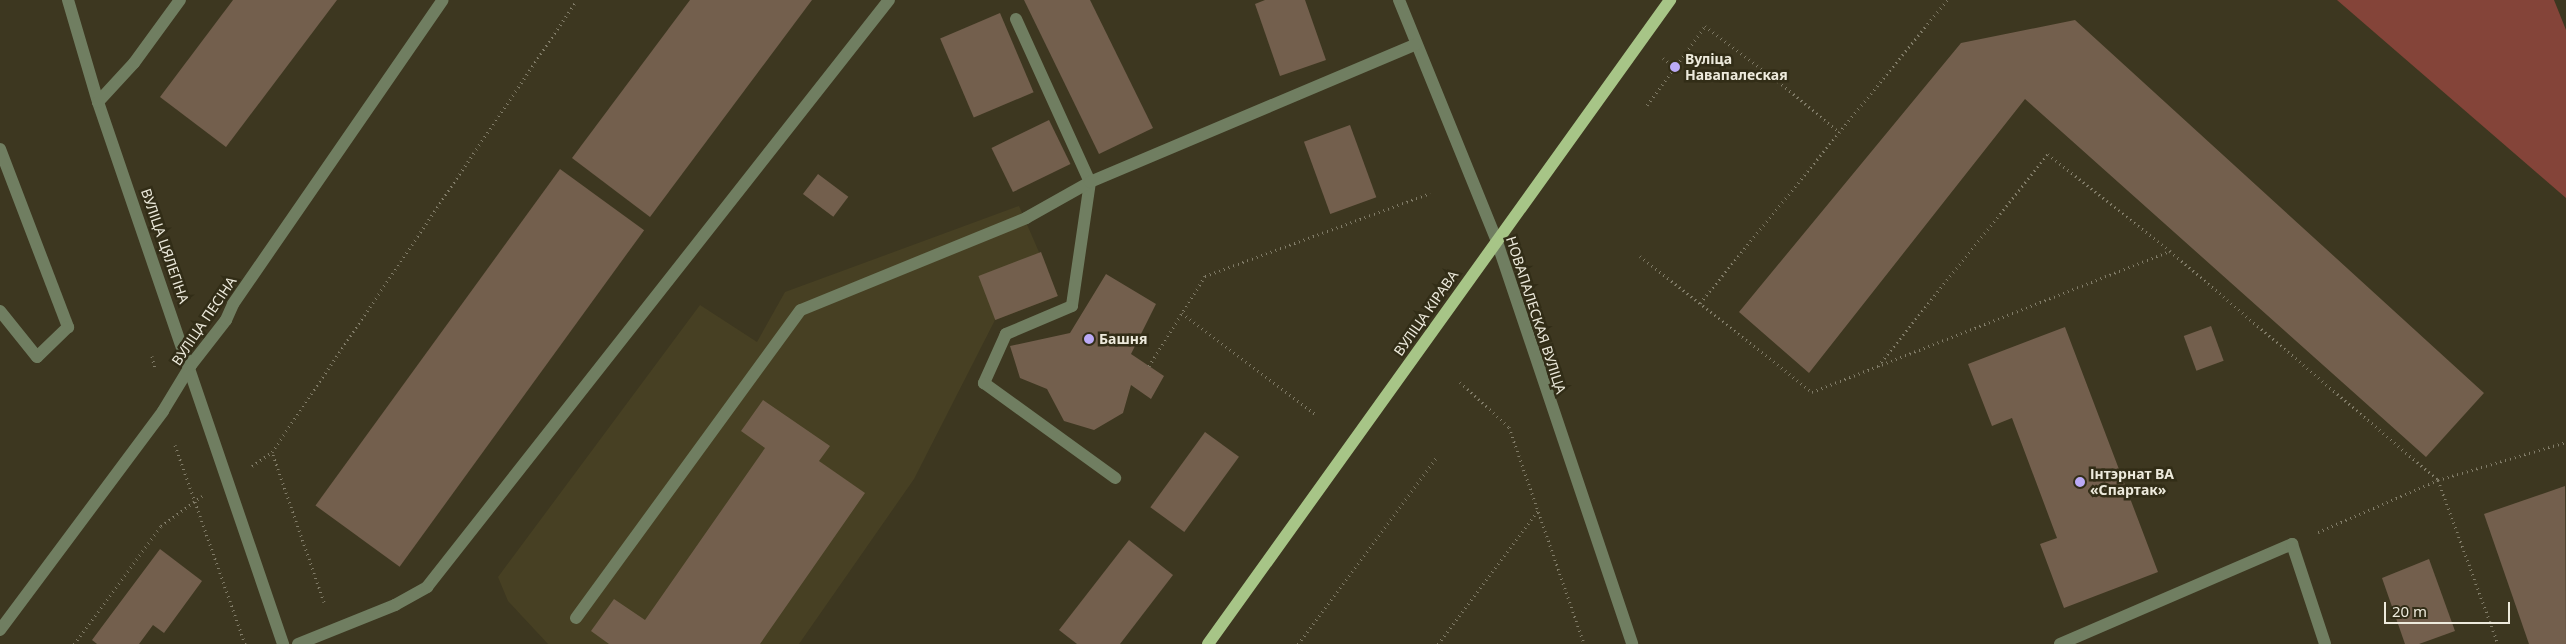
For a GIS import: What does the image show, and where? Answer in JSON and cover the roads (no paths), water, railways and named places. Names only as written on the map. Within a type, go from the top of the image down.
[{"type":"main road","name":"ВУЛІЦА КІРАВА","points":[[1208,644],[1496,239],[1670,0]]},
{"type":"street","name":"ВУЛІЦА ЦЯЛЕГІНА","points":[[68,0],[98,102],[191,365],[227,483],[283,644]]},
{"type":"street","points":[[98,102],[134,63],[180,0]]},
{"type":"street","name":"ВУЛІЦА ПЕСІНА","points":[[0,630],[163,411],[191,365],[226,320],[233,304],[443,0]]},
{"type":"street","points":[[298,644],[395,605],[427,588],[889,0]]},
{"type":"street","name":"НОВАПАЛЕСКАЯ ВУЛІЦА","points":[[1398,0],[1496,239],[1632,644]]},
{"type":"street","points":[[1016,19],[1090,182],[1072,306],[1006,334],[984,383],[1115,478]]},
{"type":"street","points":[[576,618],[801,310],[1026,218],[1090,182],[1416,44]]},
{"type":"street","points":[[0,148],[68,328],[38,357],[0,311]]},
{"type":"street","points":[[2060,644],[2292,544],[2325,644]]},
{"type":"place","name":"Вуліца Навапалеская","points":[[1675,67]]},
{"type":"place","name":"Башня","points":[[1089,339]]},
{"type":"place","name":"Інтэрнат ВА «Спартак»","points":[[2080,482]]}]
